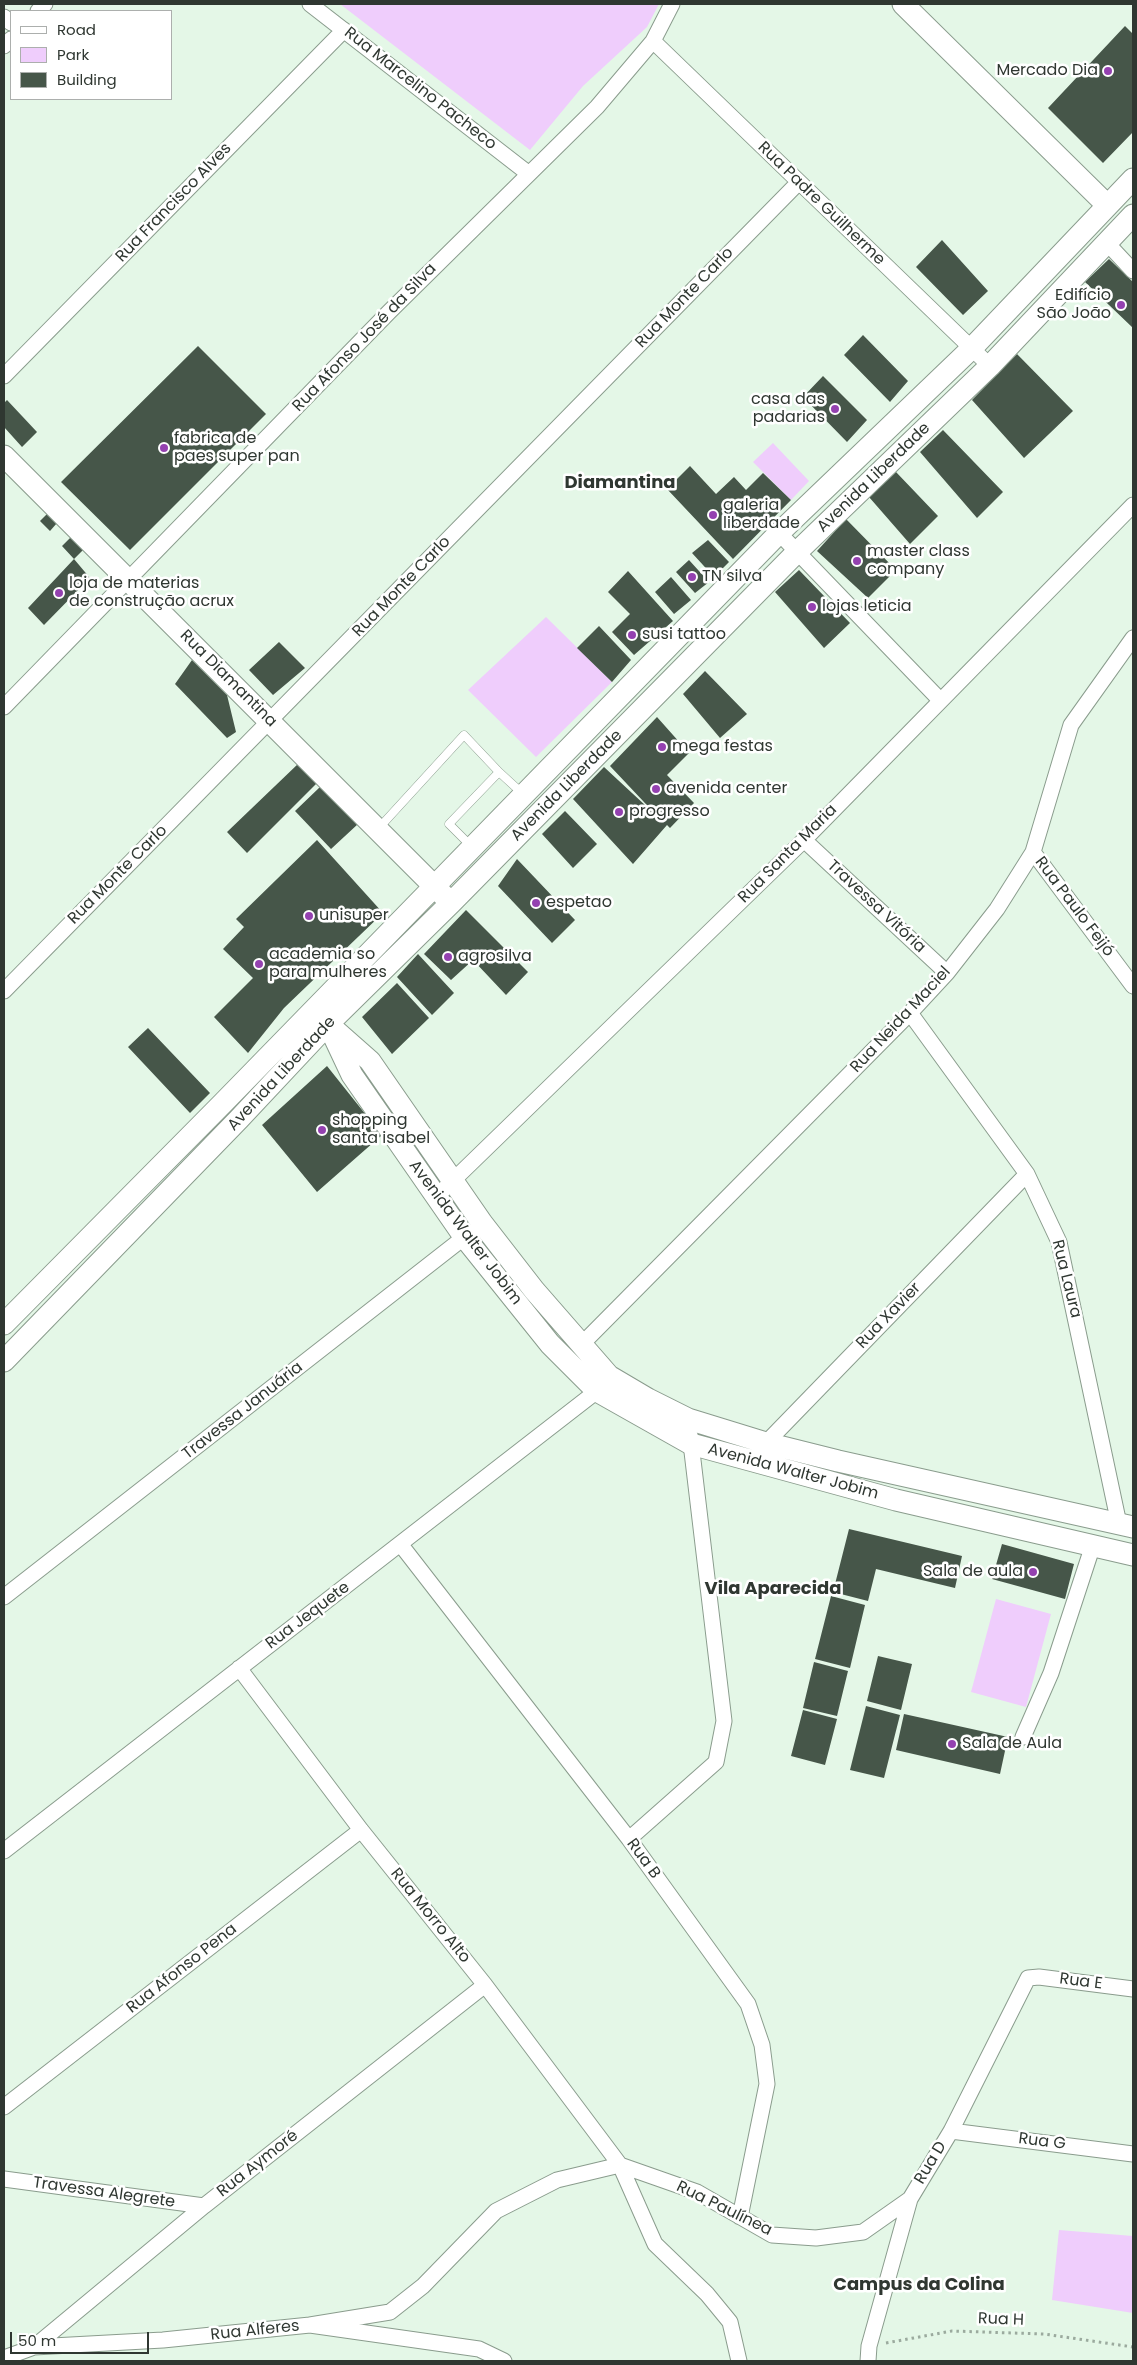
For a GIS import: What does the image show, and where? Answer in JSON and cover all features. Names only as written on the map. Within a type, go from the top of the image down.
[{"type":"main road","points":[[903,4],[1107,205],[1106,242]]},
{"type":"main road","name":"Avenida Liberdade","points":[[4,1360],[239,1120],[322,1016],[435,886],[472,847],[779,533],[972,348],[1133,179]]},
{"type":"main road","name":"Avenida Liberdade","points":[[4,1324],[223,1104],[451,903],[798,552],[990,366],[1133,215]]},
{"type":"main road","name":"Rua Diamantina","points":[[4,456],[451,903]]},
{"type":"main road","name":"Avenida Walter Jobim","points":[[322,1016],[370,1061],[482,1223],[534,1290],[582,1344],[603,1384],[648,1400],[688,1419],[766,1442],[838,1461],[1126,1525]]},
{"type":"main road","name":"Avenida Walter Jobim","points":[[322,1016],[352,1076],[436,1197],[465,1238],[550,1344],[603,1384],[691,1444],[896,1500],[1133,1555]]},
{"type":"main road","points":[[223,1104],[239,1120]]},
{"type":"street","name":"Rua Marcelino Pacheco","points":[[310,4],[529,174]]},
{"type":"street","name":"Rua Afonso José da Silva","points":[[4,708],[389,312],[597,107],[653,41],[672,4]]},
{"type":"street","name":"Rua Francisco Alves","points":[[4,376],[344,30]]},
{"type":"street","name":"Rua Padre Guilherme","points":[[653,41],[990,366]]},
{"type":"street","name":"Rua Monte Carlo","points":[[4,991],[799,182]]},
{"type":"street","points":[[1106,242],[1133,271]]},
{"type":"street","name":"Rua Santa Maria","points":[[436,1197],[804,840],[1133,505]]},
{"type":"street","points":[[779,533],[940,700]]},
{"type":"street","name":"Rua Neida Maciel","points":[[582,1344],[910,1014],[948,973],[997,909],[1033,852],[1071,725],[1133,638]]},
{"type":"street","name":"Travessa Vitória","points":[[804,840],[948,973]]},
{"type":"street","name":"Rua Paulo Feijó","points":[[1033,852],[1133,986]]},
{"type":"street","name":"Rua Laura","points":[[910,1014],[1027,1174],[1059,1242],[1126,1525]]},
{"type":"street","name":"Rua Xavier","points":[[766,1442],[1027,1174]]},
{"type":"street","name":"Travessa Januária","points":[[4,1598],[482,1223]]},
{"type":"street","name":"Rua Jequete","points":[[4,1852],[239,1668],[401,1545],[603,1384]]},
{"type":"street","points":[[629,1839],[716,1762],[724,1721],[688,1419]]},
{"type":"street","points":[[762,1464],[766,1442]]},
{"type":"street","name":"Rua B","points":[[401,1545],[629,1839],[748,2004],[762,2046],[767,2084],[740,2217]]},
{"type":"street","points":[[1023,1737],[1052,1674],[1093,1545]]},
{"type":"street","name":"Rua Morro Alto","points":[[239,1668],[361,1830],[485,1985],[620,2165]]},
{"type":"street","name":"Rua Afonso Pena","points":[[4,2107],[361,1830]]},
{"type":"street","name":"Rua E","points":[[1028,1978],[1133,1989]]},
{"type":"street","name":"Rua D","points":[[868,2354],[910,2199],[951,2131],[1028,1978]]},
{"type":"street","name":"Rua Aymoré","points":[[34,2347],[204,2206],[485,1985]]},
{"type":"street","name":"Rua G","points":[[951,2131],[1133,2154]]},
{"type":"street","points":[[310,2325],[390,2312],[423,2286],[496,2211],[557,2180],[620,2165],[655,2244],[707,2294],[730,2322],[739,2361]]},
{"type":"street","name":"Rua Paulínea","points":[[620,2165],[697,2192],[772,2235],[816,2238],[863,2232],[910,2199]]},
{"type":"street","name":"Travessa Alegrete","points":[[4,2179],[204,2206]]},
{"type":"street","name":"Rua Alferes","points":[[4,2358],[34,2347],[162,2340],[310,2325],[480,2349],[504,2361]]},
{"type":"lane","points":[[378,829],[464,735],[523,795]]},
{"type":"lane","points":[[472,847],[449,824],[499,772]]},
{"type":"path","name":"Rua H","points":[[868,2354],[952,2331],[1044,2334],[1133,2347]]},
{"type":"green space","points":[[340,4],[659,4],[647,27],[583,86],[530,150]]},
{"type":"green space","points":[[773,443],[809,481],[791,500],[753,462]]},
{"type":"green space","points":[[546,617],[612,682],[536,757],[468,690]]},
{"type":"green space","points":[[996,1599],[1051,1614],[1026,1707],[971,1692]]},
{"type":"green space","points":[[1059,2230],[1133,2236],[1133,2313],[1052,2300]]},
{"type":"building","name":"Mercado Dia","points":[[1125,26],[1133,34],[1133,132],[1103,163],[1048,108]]},
{"type":"building","points":[[942,240],[988,291],[963,315],[916,267]]},
{"type":"building","name":"Edifício São João","points":[[1109,259],[1133,282],[1133,328],[1085,282]]},
{"type":"building","points":[[863,335],[908,381],[890,402],[844,355]]},
{"type":"building","name":"fabrica de paes super pan","points":[[198,346],[266,414],[130,550],[61,482]]},
{"type":"building","points":[[1017,354],[1073,411],[1024,458],[972,400]]},
{"type":"building","name":"casa das padarias","points":[[823,376],[867,420],[847,442],[803,397]]},
{"type":"building","points":[[7,400],[37,432],[22,447],[4,427],[4,403]]},
{"type":"building","points":[[943,430],[1003,492],[977,518],[920,452]]},
{"type":"building","points":[[690,466],[716,494],[734,477],[746,490],[763,473],[791,500],[733,559],[667,489]]},
{"type":"building","points":[[896,472],[938,516],[910,544],[869,497]]},
{"type":"building","points":[[48,513],[57,523],[50,531],[40,521]]},
{"type":"building","name":"master class company","points":[[846,519],[896,570],[868,598],[817,551]]},
{"type":"building","points":[[74,534],[87,546],[74,559],[62,546]]},
{"type":"building","points":[[708,540],[729,562],[714,577],[692,553]]},
{"type":"building","name":"loja de materias de construção acrux","points":[[74,559],[90,578],[44,625],[28,608]]},
{"type":"building","name":"TN silva","points":[[689,560],[709,582],[695,593],[676,572]]},
{"type":"building","name":"lojas leticia","points":[[799,570],[850,623],[824,648],[775,592]]},
{"type":"building","points":[[628,571],[673,621],[634,655],[612,632],[630,614],[608,592]]},
{"type":"building","points":[[671,577],[691,600],[674,614],[655,592]]},
{"type":"building","points":[[599,626],[631,660],[612,682],[577,648]]},
{"type":"building","points":[[279,642],[305,668],[273,695],[249,670]]},
{"type":"building","points":[[192,660],[227,695],[236,732],[227,738],[175,684]]},
{"type":"building","points":[[705,671],[747,714],[720,738],[683,694]]},
{"type":"building","points":[[657,717],[689,753],[667,775],[694,803],[670,828],[667,825],[633,864],[573,799],[604,767],[660,819],[610,766]]},
{"type":"building","points":[[299,763],[317,783],[247,853],[227,832]]},
{"type":"building","points":[[320,787],[358,824],[331,849],[295,811]]},
{"type":"building","points":[[565,811],[597,844],[573,868],[542,834]]},
{"type":"building","name":"unisuper","points":[[317,840],[383,913],[284,1008],[248,1053],[214,1017],[253,978],[223,949],[244,927],[236,919]]},
{"type":"building","name":"espetao","points":[[517,859],[575,920],[552,943],[498,886]]},
{"type":"building","points":[[466,910],[528,972],[506,995],[473,960],[451,980],[424,954]]},
{"type":"building","points":[[418,954],[454,993],[432,1015],[397,977]]},
{"type":"building","points":[[397,983],[429,1018],[392,1054],[362,1017]]},
{"type":"building","points":[[148,1028],[210,1093],[190,1113],[128,1047]]},
{"type":"building","name":"shopping santa isabel","points":[[327,1066],[382,1135],[317,1192],[262,1125]]},
{"type":"building","points":[[849,1529],[962,1556],[955,1588],[876,1569],[868,1601],[833,1592]]},
{"type":"building","name":"Sala de aula","points":[[1002,1544],[1074,1564],[1065,1599],[992,1579]]},
{"type":"building","points":[[831,1596],[865,1605],[850,1668],[815,1659]]},
{"type":"building","points":[[878,1656],[912,1664],[901,1710],[867,1701]]},
{"type":"building","points":[[814,1662],[848,1671],[837,1716],[803,1708]]},
{"type":"building","points":[[866,1706],[900,1715],[884,1778],[850,1770]]},
{"type":"building","points":[[803,1710],[837,1719],[825,1765],[791,1756]]},
{"type":"building","name":"Sala de Aula","points":[[904,1714],[1008,1737],[1000,1774],[896,1750]]},
{"type":"place","name":"Mercado Dia","points":[[1108,71]]},
{"type":"place","name":"Edifício São João","points":[[1121,305]]},
{"type":"place","name":"casa das padarias","points":[[835,409]]},
{"type":"place","name":"fabrica de paes super pan","points":[[164,448]]},
{"type":"place","name":"galeria liberdade","points":[[713,515]]},
{"type":"place","name":"master class company","points":[[857,561]]},
{"type":"place","name":"TN silva","points":[[692,577]]},
{"type":"place","name":"loja de materias de construção acrux","points":[[59,593]]},
{"type":"place","name":"lojas leticia","points":[[812,607]]},
{"type":"place","name":"susi tattoo","points":[[632,635]]},
{"type":"place","name":"mega festas","points":[[662,747]]},
{"type":"place","name":"avenida center","points":[[656,789]]},
{"type":"place","name":"progresso","points":[[619,812]]},
{"type":"place","name":"espetao","points":[[536,903]]},
{"type":"place","name":"unisuper","points":[[309,916]]},
{"type":"place","name":"agrosilva","points":[[448,957]]},
{"type":"place","name":"academia so para mulheres","points":[[259,964]]},
{"type":"place","name":"shopping santa isabel","points":[[322,1130]]},
{"type":"place","name":"Sala de aula","points":[[1033,1572]]},
{"type":"place","name":"Sala de Aula","points":[[952,1744]]},
{"type":"district","name":"Diamantina","points":[[620,483]]},
{"type":"district","name":"Vila Aparecida","points":[[773,1589]]},
{"type":"district","name":"Campus da Colina","points":[[919,2285]]}]
